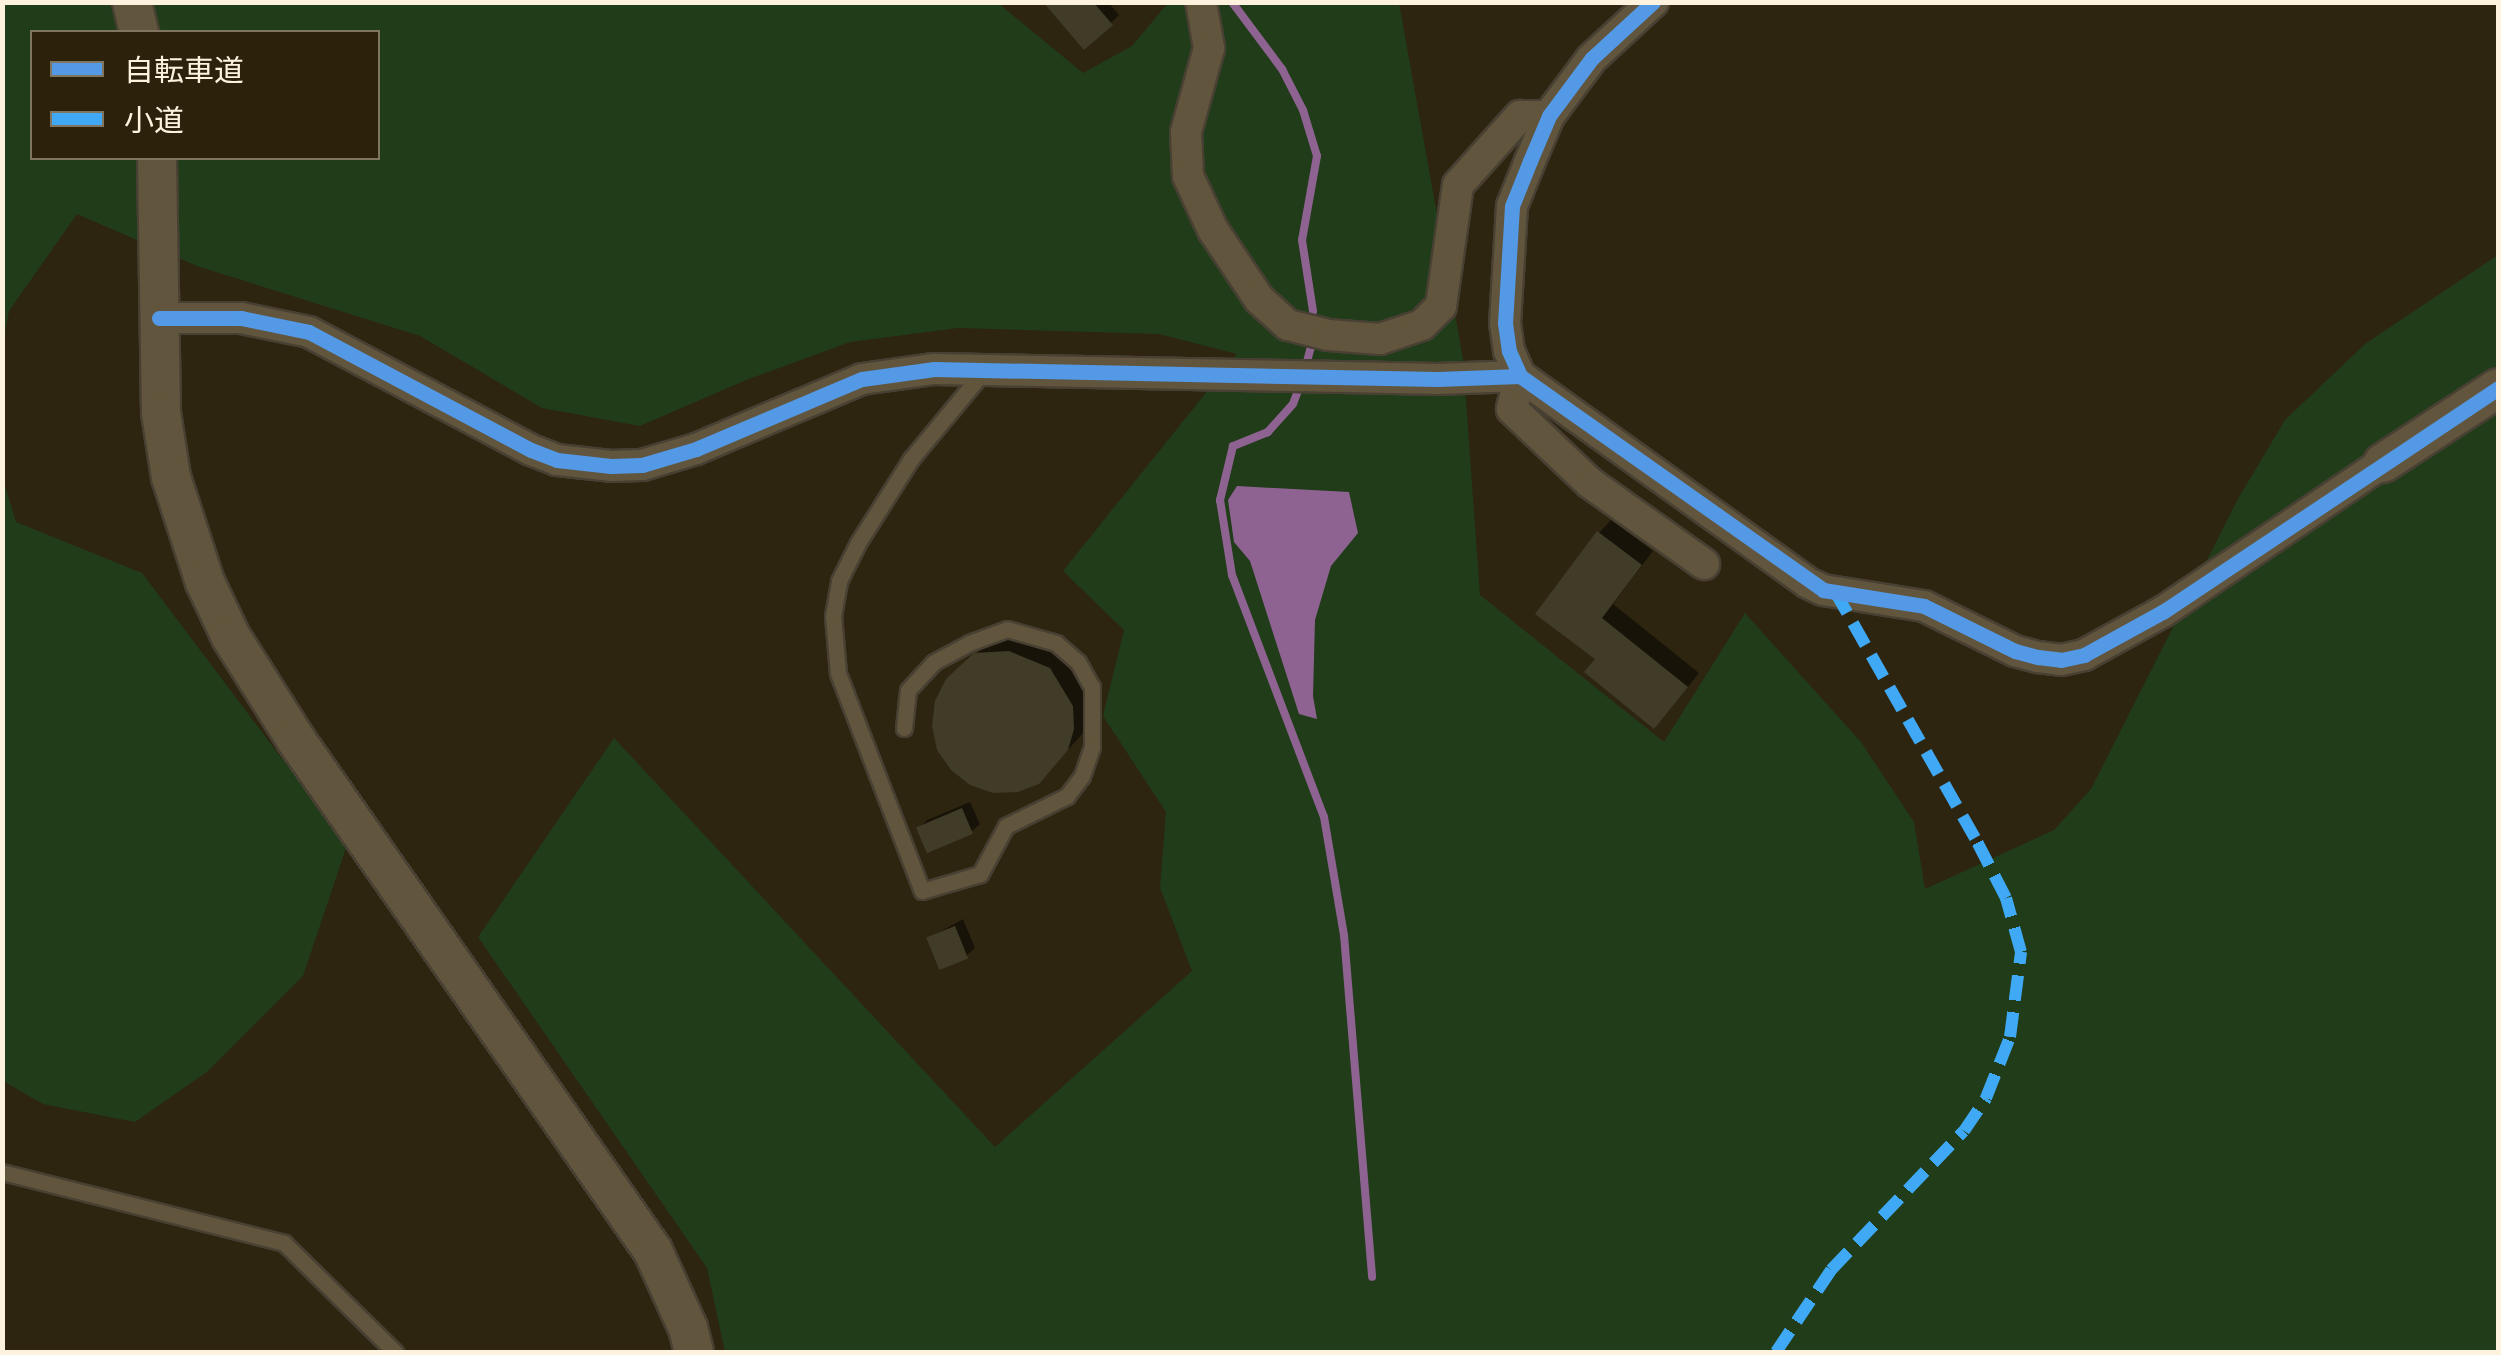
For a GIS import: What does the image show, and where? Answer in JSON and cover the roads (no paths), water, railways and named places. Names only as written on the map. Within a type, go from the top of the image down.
[{"type":"street","points":[[132,2],[139,30]]},
{"type":"street","points":[[1200,2],[1209,48],[1186,132],[1188,176],[1213,230],[1258,299],[1288,326],[1328,336],[1380,339],[1422,325],[1441,306],[1458,185],[1520,116],[1549,116]]},
{"type":"street","points":[[1653,2],[1592,58],[1549,116],[1512,206],[1505,323],[1510,350],[1520,376],[1823,590],[1924,606],[2015,651],[2061,660],[2118,640],[2498,388]]},
{"type":"street","points":[[158,160],[161,413],[171,476],[205,582],[231,637],[296,740],[653,1251],[688,1328],[694,1352]]},
{"type":"street","points":[[158,318],[241,318],[309,332],[531,450],[558,460],[611,466],[642,465],[696,449],[862,378],[987,367],[1436,379],[1520,376]]},
{"type":"street","points":[[1520,376],[1512,409],[1590,483],[1704,564]]},
{"type":"lane","points":[[904,728],[908,690],[934,662],[968,642],[1008,629],[1056,643],[1078,662],[1092,687],[1092,748],[1082,776],[1067,796],[1006,826],[980,874],[922,892],[838,673],[833,616],[839,582],[911,459],[987,367]]},
{"type":"lane","points":[[2,1172],[284,1243],[395,1352]]},
{"type":"waterway","points":[[1232,2],[1282,69],[1303,110],[1317,156],[1302,240],[1313,311]]},
{"type":"waterway","points":[[1305,369],[1313,339]]},
{"type":"waterway","points":[[1301,383],[1293,404],[1268,432],[1233,446],[1220,500],[1232,575],[1324,817],[1344,935],[1372,1277]]}]
